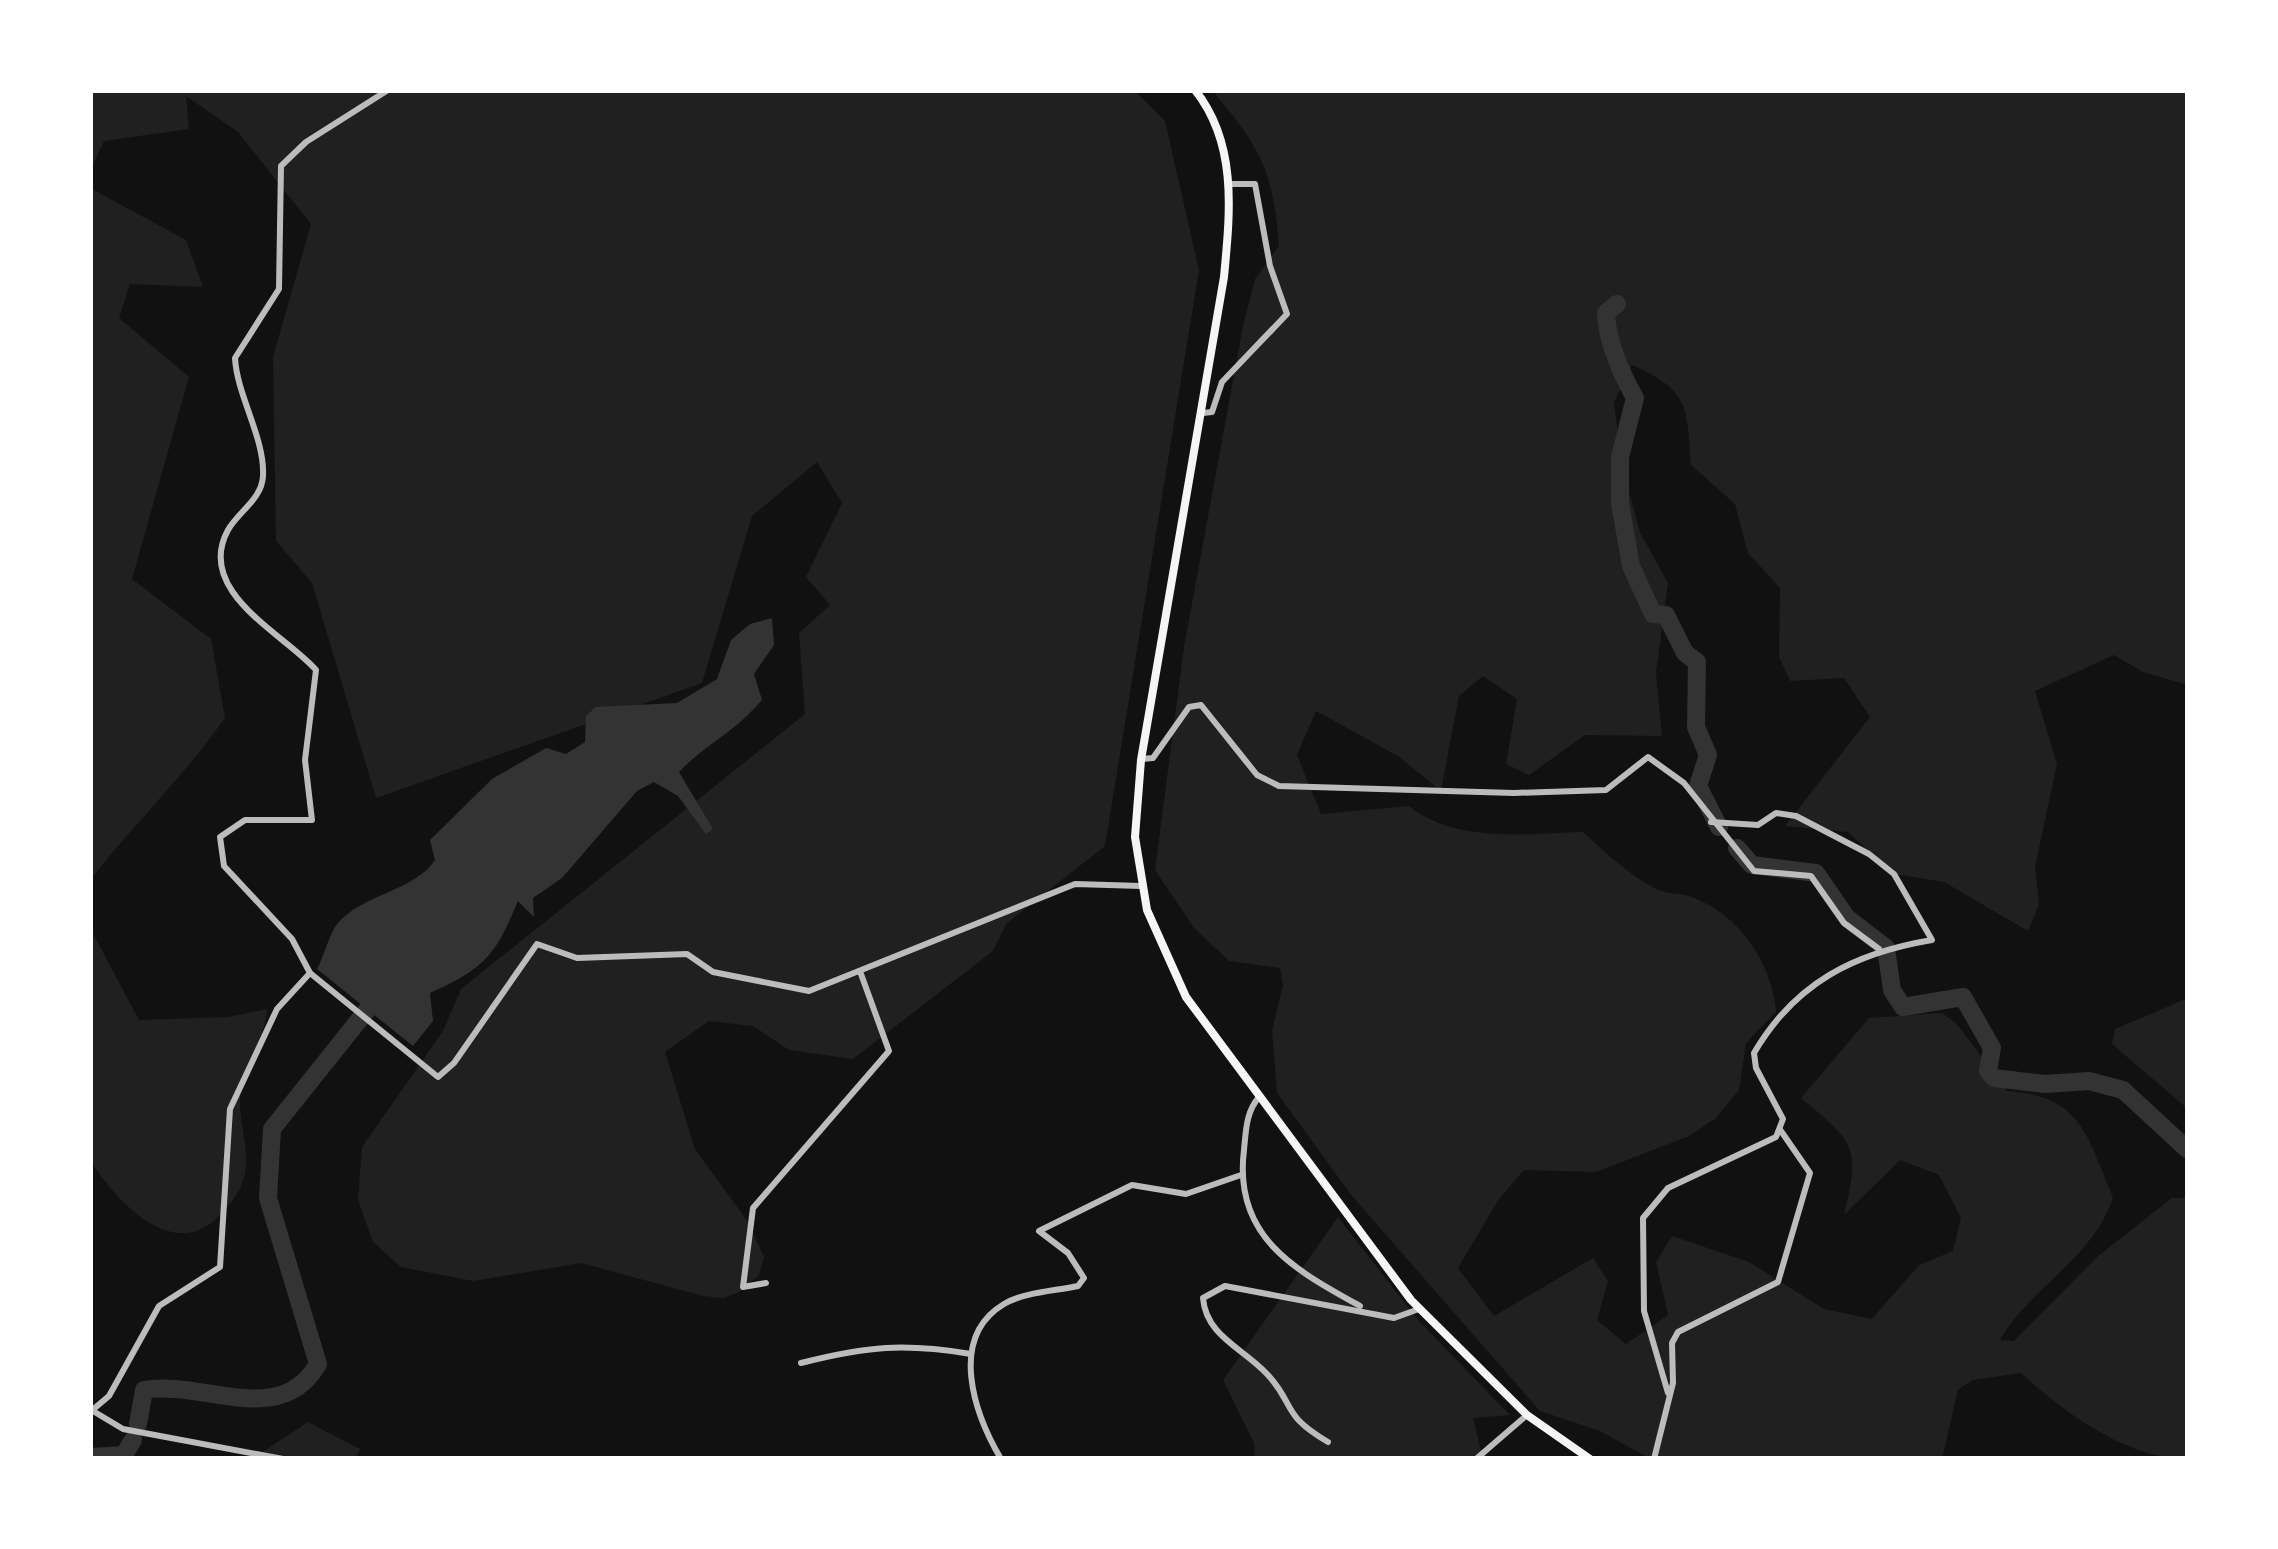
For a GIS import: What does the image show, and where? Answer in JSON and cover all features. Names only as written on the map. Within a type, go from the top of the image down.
[{"type":"main road","points":[[1195,90],[1215,121],[1229,184],[1224,278],[1142,760],[1135,813],[1141,886],[1174,976],[1419,1309],[1527,1415],[1591,1459]]},
{"type":"street","points":[[388,90],[305,142],[281,166],[279,289],[235,358],[263,474],[254,498],[225,534],[226,575],[257,621],[316,670],[305,760],[312,820],[238,822],[220,837],[219,850],[224,866],[292,939],[310,973],[438,1077],[454,1063],[536,944],[577,958],[686,954],[713,972],[803,991],[862,974],[1075,884],[1141,886]]},
{"type":"street","points":[[1203,413],[1212,412],[1222,382],[1287,314],[1270,266],[1255,184],[1229,184]]},
{"type":"street","points":[[1142,760],[1153,758],[1190,707],[1201,705],[1257,776],[1279,786],[1514,793],[1606,790],[1648,757],[1684,783],[1754,871],[1811,876],[1844,922],[1883,948]]},
{"type":"street","points":[[1654,1459],[1678,1332],[1778,1282],[1810,1173],[1781,1131],[1781,1111],[1756,1068],[1754,1053],[1811,984],[1883,948],[1931,940],[1894,874],[1869,854],[1796,816],[1776,813],[1758,825],[1711,822]]},
{"type":"street","points":[[284,1459],[123,1429],[91,1412],[109,1396],[159,1306],[220,1267],[230,1109],[277,1009],[310,973]]},
{"type":"street","points":[[766,1283],[743,1287],[753,1208],[889,1051],[862,974]]},
{"type":"street","points":[[1260,1095],[1249,1108],[1241,1175],[1256,1223],[1281,1260],[1369,1310]]},
{"type":"street","points":[[1667,1394],[1644,1311],[1643,1218],[1668,1188],[1700,1170],[1768,1145],[1781,1131]]},
{"type":"street","points":[[1000,1459],[980,1418],[971,1354],[977,1334],[1006,1302],[1078,1286],[1084,1278],[1068,1253],[1039,1232],[1060,1217],[1132,1185],[1186,1194],[1241,1175]]},
{"type":"street","points":[[1328,1442],[1298,1424],[1264,1370],[1219,1335],[1205,1317],[1203,1298],[1226,1286],[1394,1318],[1419,1309]]},
{"type":"street","points":[[801,1363],[871,1345],[906,1343],[971,1354]]},
{"type":"street","points":[[1476,1459],[1527,1415]]},
{"type":"shaded area","points":[[90,90],[1134,90],[1165,121],[1199,270],[1105,846],[1006,924],[993,951],[853,1059],[789,1050],[753,1026],[709,1021],[665,1052],[695,1149],[748,1222],[764,1257],[759,1275],[739,1292],[724,1298],[703,1296],[581,1263],[473,1281],[401,1267],[373,1242],[358,1200],[362,1147],[443,1031],[461,989],[805,714],[799,633],[830,605],[806,577],[842,503],[817,462],[752,516],[702,683],[376,798],[312,583],[276,541],[273,357],[311,224],[238,132],[186,96],[189,129],[104,141],[90,170]]},
{"type":"shaded area","points":[[1212,90],[2188,90],[2188,685],[2143,672],[2114,655],[2035,691],[2057,764],[2035,867],[2039,904],[2028,931],[1944,882],[1894,874],[1848,832],[1785,826],[1870,717],[1844,678],[1790,681],[1779,657],[1780,588],[1748,553],[1735,504],[1691,465],[1686,414],[1675,392],[1632,365],[1614,402],[1622,468],[1640,532],[1668,583],[1656,673],[1662,736],[1585,735],[1529,775],[1506,764],[1517,699],[1483,676],[1459,696],[1441,791],[1398,756],[1316,711],[1297,755],[1321,814],[1409,806],[1427,818],[1469,831],[1583,832],[1646,883],[1692,897],[1725,916],[1750,943],[1768,976],[1776,1012],[1746,1043],[1739,1090],[1716,1118],[1689,1136],[1596,1172],[1524,1170],[1499,1199],[1458,1268],[1494,1316],[1593,1258],[1608,1281],[1597,1320],[1626,1344],[1668,1315],[1656,1262],[1672,1236],[1749,1262],[1824,1309],[1872,1319],[1919,1265],[1953,1251],[1961,1218],[1939,1175],[1900,1160],[1844,1215],[1852,1174],[1849,1147],[1801,1098],[1869,1018],[1942,1013],[1957,1024],[2007,1091],[2052,1101],[2079,1123],[2113,1197],[2092,1237],[2028,1303],[2000,1340],[2014,1341],[2098,1256],[2172,1198],[2188,1198],[2188,1459],[2120,1443],[2058,1404],[2021,1373],[1972,1380],[1958,1390],[1942,1459],[1651,1459],[1600,1431],[1540,1411],[1352,1196],[1277,1093],[1272,1031],[1283,985],[1280,968],[1229,961],[1194,928],[1155,870],[1184,647],[1243,326],[1255,279],[1279,246],[1273,197],[1262,161]]},
{"type":"shaded area","points":[[90,188],[186,240],[203,287],[130,284],[119,318],[189,377],[132,579],[211,639],[225,718],[90,880]]},
{"type":"shaded area","points":[[772,618],[774,645],[754,674],[762,700],[679,772],[713,829],[706,834],[678,796],[654,782],[637,791],[562,878],[533,898],[534,917],[518,901],[486,958],[464,976],[430,993],[433,1021],[413,1046],[317,969],[337,924],[426,870],[435,860],[430,840],[492,779],[546,748],[566,754],[585,742],[586,716],[596,707],[677,703],[717,679],[731,640],[750,624]]},
{"type":"shaded area","points":[[90,928],[139,1020],[228,1017],[267,1009],[241,1089],[243,1180],[225,1210],[197,1231],[161,1229],[144,1219],[113,1191],[90,1160]]},
{"type":"shaded area","points":[[2188,998],[2188,1109],[2112,1044],[2115,1029]]},
{"type":"shaded area","points":[[1338,1217],[1418,1320],[1510,1415],[1473,1418],[1483,1459],[1255,1459],[1254,1443],[1223,1380]]},
{"type":"shaded area","points":[[308,1422],[360,1449],[355,1459],[252,1459]]},
{"type":"waterway","points":[[1617,304],[1606,313],[1609,335],[1635,398],[1620,457],[1620,503],[1631,566],[1653,614],[1666,615],[1685,653],[1697,662],[1696,727],[1708,755],[1698,786],[1719,827]]},
{"type":"waterway","points":[[1737,848],[1752,865],[1816,873],[1847,918],[1886,948],[1892,990],[1903,1007],[1963,997],[1992,1048],[1988,1071],[1994,1078],[2045,1084],[2089,1081],[2123,1090],[2188,1150]]},
{"type":"waterway","points":[[138,1424],[144,1390],[261,1398],[302,1384],[318,1364],[268,1198],[272,1129],[383,990]]},
{"type":"waterway","points":[[90,1457],[124,1455],[133,1440]]}]
